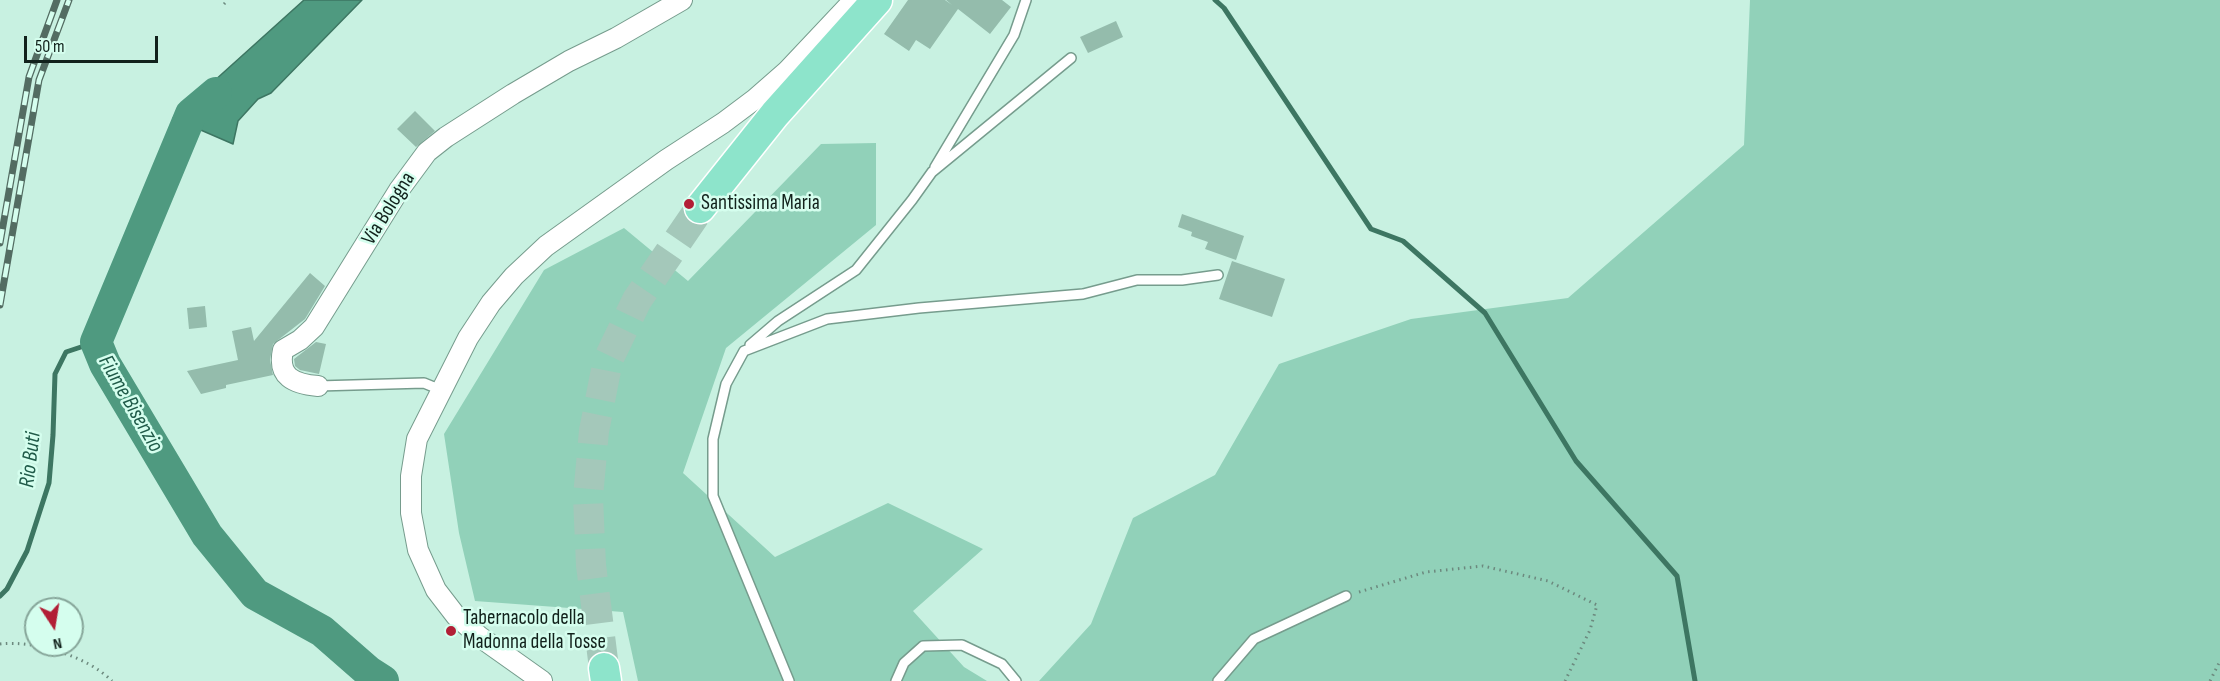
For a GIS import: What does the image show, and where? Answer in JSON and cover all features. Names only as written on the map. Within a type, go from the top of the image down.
[{"type":"main road","points":[[700,208],[775,114],[877,0]]},
{"type":"street","name":"Via Bologna","points":[[318,386],[294,380],[286,375],[281,364],[283,350],[300,340],[315,327],[399,190],[427,152],[446,137],[568,61],[616,38],[682,0]]},
{"type":"street","points":[[542,681],[480,637],[456,616],[436,590],[418,550],[411,513],[411,476],[417,439],[468,338],[491,303],[514,276],[546,246],[755,99],[787,71],[854,0]]},
{"type":"lane","points":[[789,681],[713,496],[713,439],[726,384],[744,351],[778,321],[855,270],[912,200],[932,172],[1014,35],[1026,0]]},
{"type":"lane","points":[[932,172],[1071,58]]},
{"type":"lane","points":[[744,351],[827,319],[919,308],[1083,294],[1137,280],[1182,280],[1218,275]]},
{"type":"lane","name":"Via Bologna","points":[[318,386],[424,383],[441,390]]},
{"type":"lane","points":[[1218,681],[1254,639],[1346,596]]},
{"type":"lane","points":[[896,681],[904,663],[923,646],[943,645],[962,645],[1002,664],[1016,681]]},
{"type":"path","points":[[224,3],[228,0]]},
{"type":"path","points":[[1346,596],[1426,572],[1483,566],[1548,581],[1596,605],[1590,630],[1565,681]]},
{"type":"path","points":[[0,644],[11,643],[66,652],[89,664],[112,681]]},
{"type":"path","points":[[2210,681],[2220,661]]},
{"type":"shaded area","points":[[304,0],[362,0],[271,93],[258,99],[238,121],[233,144],[173,118]]},
{"type":"shaded area","points":[[1750,0],[2220,0],[2220,681],[1039,681],[1091,624],[1133,518],[1215,475],[1279,364],[1411,319],[1568,298],[1744,145]]},
{"type":"shaded area","points":[[876,143],[876,225],[726,348],[683,473],[775,557],[888,503],[983,549],[913,611],[964,667],[987,681],[638,681],[623,612],[475,601],[459,533],[444,434],[544,270],[624,228],[688,281],[821,144]]},
{"type":"building","points":[[908,0],[945,0],[952,5],[946,0],[1002,0],[1011,7],[990,34],[958,9],[930,49],[916,40],[909,51],[884,34]]},
{"type":"building","points":[[1116,21],[1123,37],[1088,53],[1080,37]]},
{"type":"building","points":[[415,111],[435,131],[416,147],[397,129]]},
{"type":"building","points":[[1182,214],[1244,236],[1236,260],[1205,249],[1208,242],[1191,236],[1192,232],[1178,227]]},
{"type":"building","points":[[1232,261],[1285,279],[1272,317],[1219,299]]},
{"type":"building","points":[[310,273],[325,286],[305,319],[273,344],[270,360],[273,375],[226,385],[226,388],[201,394],[187,371],[238,360],[232,331],[251,327],[254,341]]},
{"type":"building","points":[[205,306],[207,327],[189,329],[187,308]]},
{"type":"building","points":[[316,342],[326,344],[319,374],[300,370],[295,366],[294,359]]},
{"type":"waterway","points":[[1215,0],[1224,8],[1371,229],[1403,241],[1485,313],[1576,461],[1677,576],[1695,681]]},
{"type":"waterway","name":"Fiume Bisenzio","points":[[216,93],[191,114],[96,342],[105,364],[207,535],[255,594],[322,631],[369,672],[383,681]]},
{"type":"waterway","name":"Rio Buti","points":[[0,596],[7,589],[27,551],[49,483],[55,374],[66,352],[96,342]]},
{"type":"tunnel","points":[[604,668],[591,565],[588,497],[594,431],[608,360],[637,300],[700,208]]},
{"type":"railway","points":[[0,243],[29,77],[57,0]]},
{"type":"railway","points":[[0,305],[39,80],[69,0]]},
{"type":"place","name":"Santissima Maria","points":[[689,204]]},
{"type":"place","name":"Tabernacolo della Madonna della Tosse","points":[[451,631]]}]
